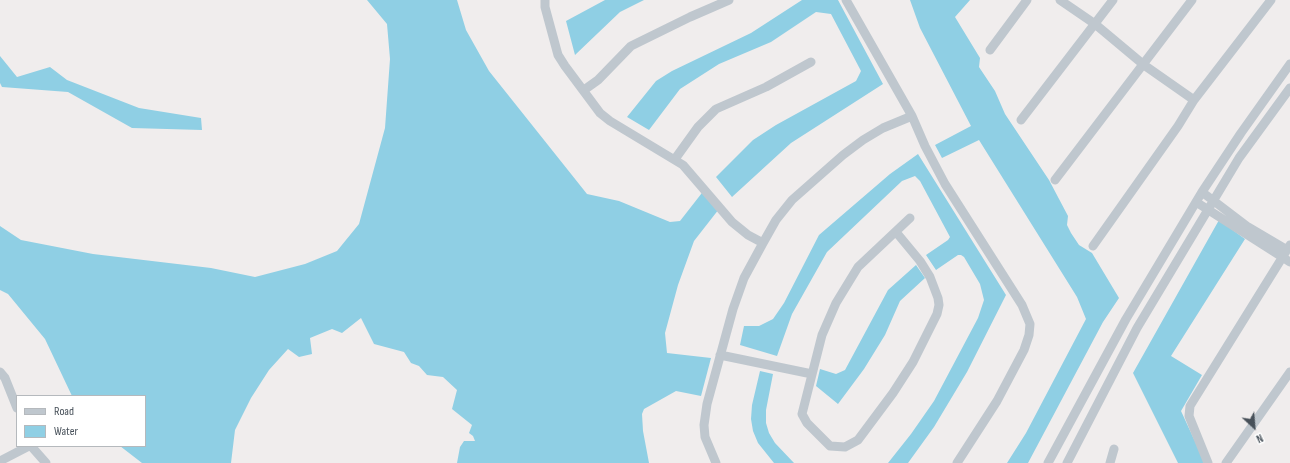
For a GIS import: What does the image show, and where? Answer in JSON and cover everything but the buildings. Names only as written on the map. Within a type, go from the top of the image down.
[{"type":"street","points":[[545,0],[546,13],[558,55],[593,104],[610,121],[683,165],[699,181],[719,209],[748,235],[763,243]]},
{"type":"street","points":[[584,90],[598,80],[631,46],[729,0]]},
{"type":"street","points":[[846,0],[912,116],[925,146],[945,184],[1022,305],[1030,324],[1029,335],[1024,350],[997,402],[957,463]]},
{"type":"street","points":[[990,50],[1027,0]]},
{"type":"street","points":[[1060,0],[1095,24],[1144,65],[1194,100]]},
{"type":"street","points":[[1021,120],[1113,0]]},
{"type":"street","points":[[1054,180],[1144,65],[1192,0]]},
{"type":"street","points":[[1093,246],[1178,126],[1194,100],[1271,0]]},
{"type":"street","points":[[675,159],[698,127],[716,109],[766,87],[811,62]]},
{"type":"street","points":[[1048,463],[1126,319],[1202,192],[1241,133],[1290,64]]},
{"type":"street","points":[[1067,463],[1137,328],[1240,158],[1290,88]]},
{"type":"street","points":[[716,463],[705,437],[704,424],[707,404],[735,302],[744,278],[763,243],[776,220],[792,200],[843,155],[883,128],[912,116]]},
{"type":"street","points":[[1202,192],[1213,202],[1287,254]]},
{"type":"street","points":[[1196,202],[1208,211],[1287,254]]},
{"type":"street","points":[[896,232],[920,261],[930,277],[939,305],[913,362],[893,393],[858,440],[852,445],[838,448],[830,446],[803,419],[803,407],[824,330],[849,281],[858,267],[910,218]]},
{"type":"street","points":[[1208,463],[1188,416],[1190,406],[1287,254]]},
{"type":"street","points":[[720,355],[812,374]]},
{"type":"street","points":[[1226,463],[1290,372]]},
{"type":"street","points":[[2,377],[16,406]]},
{"type":"street","points":[[0,461],[28,447]]},
{"type":"street","points":[[31,447],[46,463]]},
{"type":"street","points":[[1110,463],[1114,449]]},
{"type":"water","points":[[367,0],[457,0],[466,30],[489,71],[587,194],[619,201],[670,222],[680,221],[705,189],[719,209],[694,241],[678,285],[665,333],[667,353],[711,358],[701,396],[676,391],[644,409],[642,414],[643,431],[649,463],[457,463],[460,447],[464,441],[475,441],[473,436],[469,433],[472,425],[452,409],[457,390],[443,377],[427,375],[419,366],[411,363],[404,352],[374,344],[361,318],[342,333],[332,329],[310,338],[312,354],[299,357],[288,349],[269,370],[251,398],[235,430],[231,463],[142,463],[121,447],[146,447],[146,395],[72,395],[45,339],[8,294],[0,290],[0,226],[21,240],[93,254],[211,268],[255,277],[305,264],[337,251],[359,224],[385,128],[390,59],[387,24]]},
{"type":"water","points":[[605,0],[644,0],[620,12],[575,55],[566,21]]},
{"type":"water","points":[[802,0],[838,0],[883,84],[791,143],[732,197],[716,177],[753,140],[776,125],[856,81],[861,71],[831,14],[816,12],[771,42],[719,64],[680,89],[649,130],[627,117],[656,81],[672,71],[751,33]]},
{"type":"water","points":[[910,0],[970,0],[955,17],[980,58],[979,67],[995,91],[1005,114],[1049,180],[1068,216],[1067,225],[1071,233],[1079,245],[1092,253],[1119,298],[1103,322],[1028,463],[1007,463],[1026,433],[1086,319],[1077,297],[979,140],[942,158],[935,145],[971,126],[920,28]]},
{"type":"water","points":[[0,56],[17,77],[50,67],[67,80],[139,108],[201,118],[202,130],[132,128],[68,92],[2,87],[0,83]]},
{"type":"water","points":[[918,154],[1006,295],[967,372],[934,427],[908,463],[888,463],[934,401],[978,318],[984,300],[980,284],[964,257],[958,255],[936,270],[926,255],[950,237],[920,181],[915,176],[902,181],[827,252],[792,314],[777,356],[740,345],[744,326],[759,326],[773,319],[784,303],[819,235],[890,174]]},
{"type":"water","points":[[1219,220],[1245,239],[1171,356],[1202,375],[1181,411],[1205,463],[1178,463],[1133,373]]},
{"type":"water","points":[[916,265],[925,278],[900,301],[885,335],[864,369],[838,404],[816,386],[820,369],[836,374],[845,370],[888,290]]},
{"type":"water","points":[[760,371],[773,374],[766,410],[766,423],[769,433],[775,443],[794,463],[774,463],[758,443],[753,431],[751,419],[752,405]]}]
